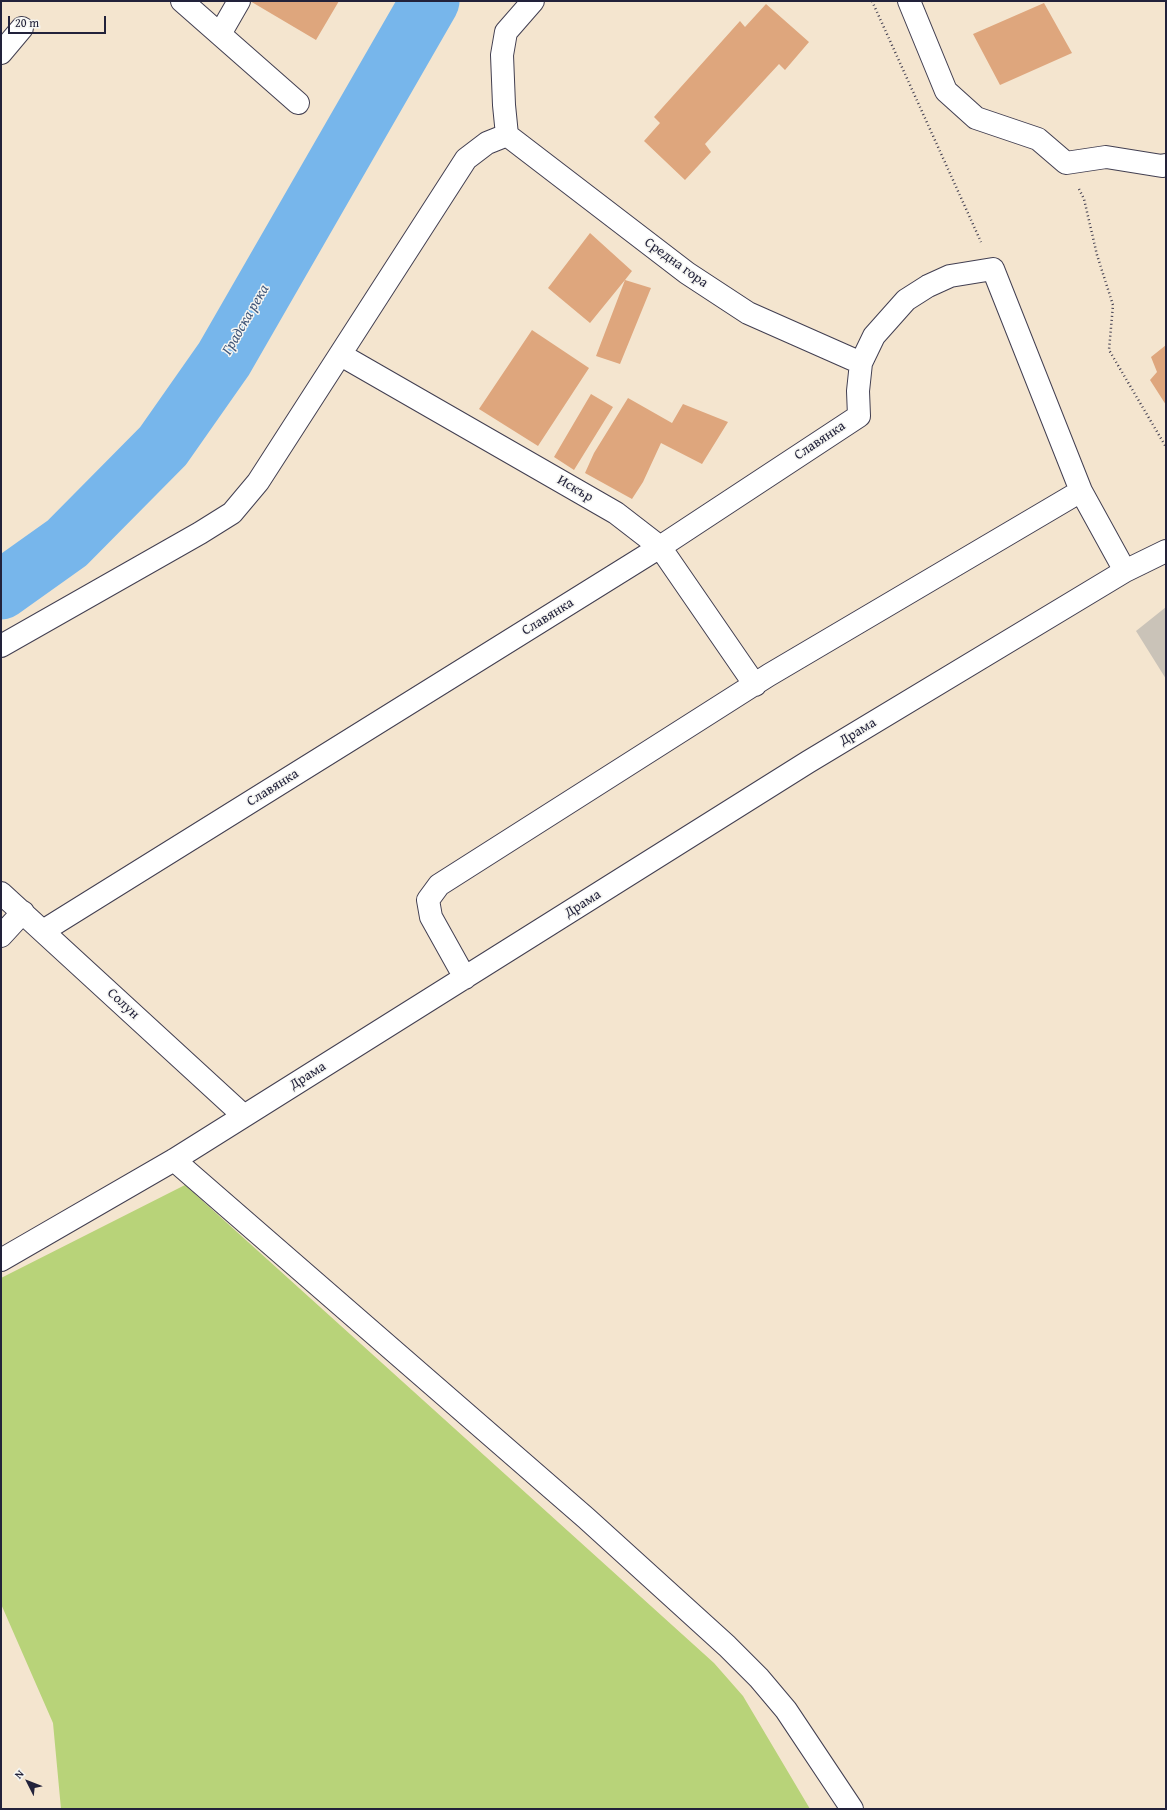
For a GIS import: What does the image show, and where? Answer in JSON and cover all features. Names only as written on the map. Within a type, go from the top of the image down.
[{"type":"street","points":[[182,1],[298,102]]},
{"type":"street","points":[[220,34],[239,1]]},
{"type":"street","points":[[1,646],[200,534],[232,513],[258,482],[466,159],[488,142],[507,135],[504,105],[503,47],[506,32],[533,1]]},
{"type":"street","points":[[909,1],[946,91],[976,118],[1038,139],[1066,163],[1106,157],[1162,166],[1166,165]]},
{"type":"street","points":[[1,53],[22,28]]},
{"type":"street","name":"Средна гора","points":[[507,135],[687,273],[742,309],[861,363]]},
{"type":"street","points":[[993,269],[1081,491],[1126,571]]},
{"type":"street","name":"Славянка","points":[[43,931],[660,547],[859,416],[858,391],[861,363],[874,336],[906,300],[928,286],[950,276],[993,269]]},
{"type":"street","name":"Искър","points":[[341,354],[616,513],[660,547],[755,685]]},
{"type":"street","points":[[465,978],[431,917],[428,900],[439,885],[755,685],[1081,491]]},
{"type":"street","name":"Драма","points":[[1,1260],[174,1160],[808,762],[1126,571],[1166,550]]},
{"type":"street","name":"Солун","points":[[1,893],[244,1116]]},
{"type":"street","points":[[1,936],[23,912]]},
{"type":"street","points":[[174,1160],[586,1518],[727,1646],[759,1678],[786,1710],[852,1809]]},
{"type":"path","points":[[872,1],[993,269]]},
{"type":"path","points":[[1066,163],[1084,199],[1097,255],[1114,305],[1109,350],[1166,447]]},
{"type":"shaded area","points":[[1166,607],[1166,679],[1136,631]]},
{"type":"green space","points":[[185,1185],[714,1663],[743,1696],[810,1809],[61,1809],[53,1723],[1,1604],[1,1278]]},
{"type":"building","points":[[250,1],[339,1],[316,40]]},
{"type":"building","points":[[1044,3],[1072,53],[1000,85],[973,34]]},
{"type":"building","points":[[766,4],[809,42],[785,70],[779,64],[705,144],[711,152],[685,180],[644,141],[660,123],[654,117],[740,21],[745,27]]},
{"type":"building","points":[[590,233],[632,271],[590,323],[548,288]]},
{"type":"building","points":[[625,280],[651,288],[620,364],[596,356]]},
{"type":"building","points":[[532,330],[589,368],[538,446],[479,409]]},
{"type":"building","points":[[1166,345],[1166,405],[1150,380],[1157,372],[1151,357]]},
{"type":"building","points":[[591,394],[613,407],[574,470],[554,457]]},
{"type":"building","points":[[628,398],[672,423],[683,404],[728,422],[702,464],[661,443],[643,482],[632,499],[585,473],[594,453]]},
{"type":"waterway","name":"Градска река","points":[[1,590],[67,543],[163,446],[224,359],[430,1]]}]
